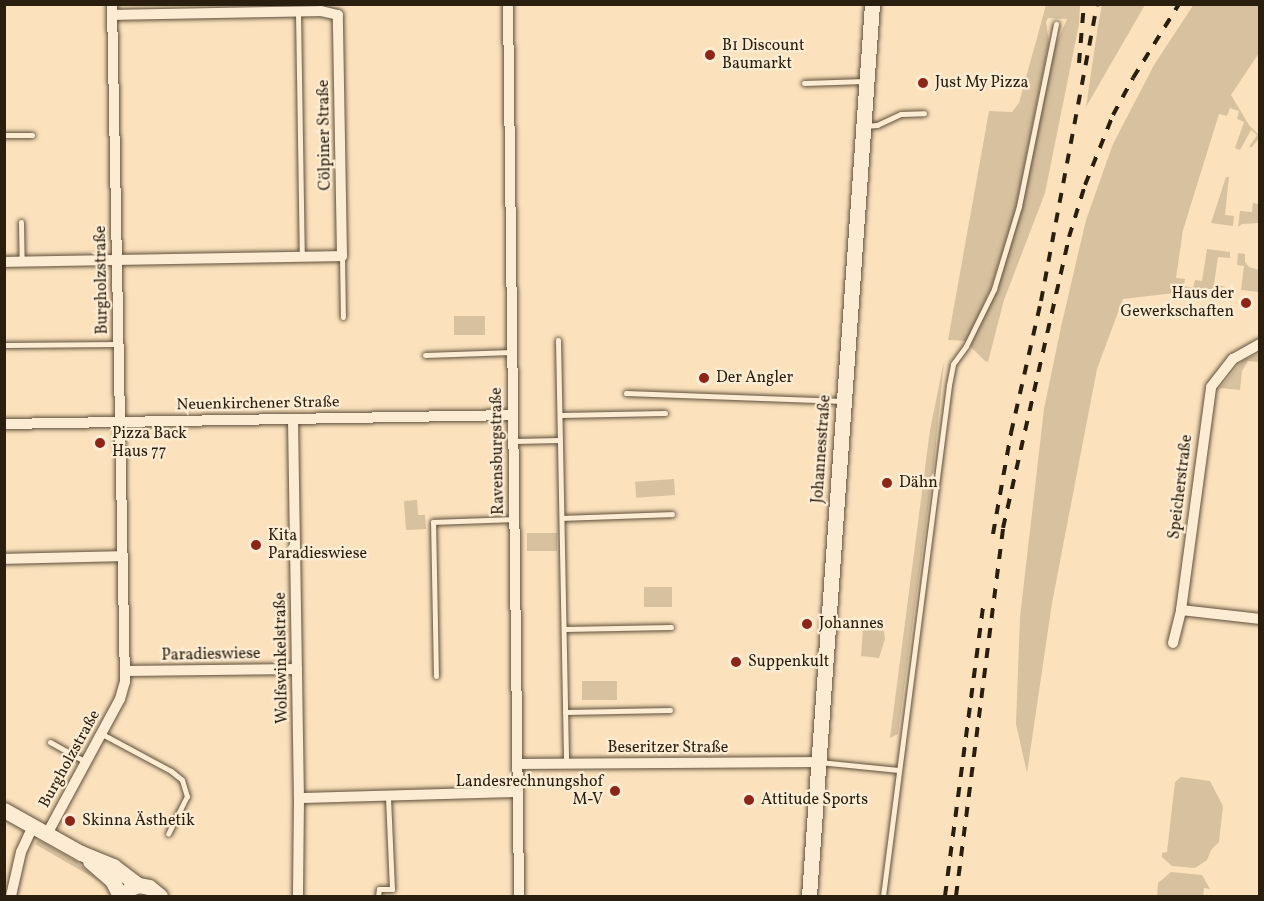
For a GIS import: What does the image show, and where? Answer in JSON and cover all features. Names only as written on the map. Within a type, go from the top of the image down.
[{"type":"main road","name":"Johannesstraße","points":[[809,897],[872,4]]},
{"type":"main road","points":[[4,810],[81,853],[113,866],[138,885],[148,887],[160,897]]},
{"type":"main road","points":[[81,853],[112,880],[121,897],[127,889],[138,885]]},
{"type":"street","name":"Ravensburgstraße","points":[[507,4],[519,897]]},
{"type":"street","name":"Cölpiner Straße","points":[[112,10],[320,11],[338,15],[342,256]]},
{"type":"street","name":"Burgholzstraße","points":[[47,834],[123,692],[125,671],[112,10]]},
{"type":"street","points":[[4,262],[342,256]]},
{"type":"street","name":"Speicherstraße","points":[[1173,643],[1181,610],[1209,395],[1221,370],[1247,349],[1260,344]]},
{"type":"street","name":"Neuenkirchener Straße","points":[[4,424],[513,415]]},
{"type":"street","name":"Wolfswinkelstraße","points":[[293,419],[299,798],[298,897]]},
{"type":"street","points":[[4,559],[123,556]]},
{"type":"street","points":[[1181,610],[1260,619]]},
{"type":"street","name":"Paradieswiese","points":[[125,671],[297,669]]},
{"type":"street","name":"Beseritzer Straße","points":[[518,764],[818,762]]},
{"type":"street","points":[[299,798],[518,792]]},
{"type":"street","points":[[11,897],[21,852],[33,826]]},
{"type":"lane","name":"Cölpiner Straße","points":[[298,12],[302,257]]},
{"type":"lane","points":[[883,897],[953,364],[966,346],[994,289],[1019,206],[1056,24]]},
{"type":"lane","points":[[804,83],[866,81]]},
{"type":"lane","points":[[863,126],[877,125],[901,114],[924,113]]},
{"type":"lane","points":[[4,135],[32,135]]},
{"type":"lane","points":[[21,222],[22,261]]},
{"type":"lane","points":[[342,256],[343,317]]},
{"type":"lane","points":[[558,340],[566,764]]},
{"type":"lane","points":[[4,345],[118,344]]},
{"type":"lane","points":[[425,355],[512,352]]},
{"type":"lane","points":[[626,393],[843,401]]},
{"type":"lane","points":[[560,415],[665,413]]},
{"type":"lane","points":[[513,441],[560,440]]},
{"type":"lane","points":[[562,518],[672,514]]},
{"type":"lane","points":[[436,676],[433,522],[514,519]]},
{"type":"lane","points":[[564,629],[671,627]]},
{"type":"lane","points":[[565,712],[670,710]]},
{"type":"lane","points":[[102,734],[171,771],[182,780],[187,796],[168,834]]},
{"type":"lane","points":[[50,742],[86,762]]},
{"type":"lane","points":[[818,762],[899,770]]},
{"type":"lane","points":[[378,897],[379,889],[392,889],[388,797]]},
{"type":"shaded area","points":[[1102,4],[1145,5],[1086,107],[1098,26]]},
{"type":"shaded area","points":[[1194,4],[1259,5],[1259,53],[1231,95],[1259,138],[1252,147],[1249,147],[1257,135],[1251,130],[1240,150],[1235,148],[1244,122],[1237,119],[1239,111],[1230,108],[1227,116],[1219,114],[1183,230],[1176,278],[1185,279],[1184,286],[1193,288],[1195,280],[1202,281],[1207,249],[1230,252],[1230,258],[1218,257],[1214,284],[1226,287],[1123,299],[1097,369],[1052,603],[1027,773],[1016,724],[1020,617],[1044,409],[1061,327],[1086,220],[1113,144],[1154,65]]},
{"type":"shaded area","points":[[1046,5],[1080,5],[1079,24],[1045,193],[1004,300],[988,362],[970,346],[996,290],[1037,133],[1055,46],[1067,19],[1048,18],[1046,22],[1049,42],[1016,208],[991,288],[967,341],[948,340],[989,111],[1012,112],[1019,103]]},
{"type":"shaded area","points":[[1226,177],[1229,177],[1225,215],[1234,216],[1233,226],[1211,223]]},
{"type":"shaded area","points":[[1253,203],[1258,204],[1259,223],[1242,224],[1238,227],[1240,211],[1252,212]]},
{"type":"shaded area","points":[[1238,253],[1245,254],[1245,262],[1249,267],[1259,270],[1259,292],[1241,290],[1244,266],[1237,265]]},
{"type":"shaded area","points":[[454,316],[485,316],[485,335],[454,335]]},
{"type":"shaded area","points":[[1259,354],[1259,362],[1248,361],[1242,371],[1240,390],[1220,388],[1243,360]]},
{"type":"shaded area","points":[[944,361],[934,464],[898,734],[890,738],[930,430]]},
{"type":"shaded area","points":[[674,479],[675,495],[636,498],[635,482]]},
{"type":"shaded area","points":[[417,500],[418,515],[425,515],[426,529],[406,530],[404,501]]},
{"type":"shaded area","points":[[527,533],[557,533],[557,551],[527,551]]},
{"type":"shaded area","points":[[644,587],[672,587],[672,607],[644,607]]},
{"type":"shaded area","points":[[863,629],[884,631],[885,639],[879,658],[861,656]]},
{"type":"shaded area","points":[[582,681],[617,681],[617,700],[582,700]]},
{"type":"shaded area","points":[[1181,777],[1210,781],[1223,806],[1219,842],[1211,850],[1207,860],[1195,868],[1172,866],[1162,857],[1162,853],[1167,852],[1175,782]]},
{"type":"shaded area","points":[[38,840],[76,861],[99,881],[35,844]]},
{"type":"shaded area","points":[[1171,872],[1202,875],[1210,889],[1204,888],[1203,896],[1157,896],[1158,883]]},
{"type":"railway","points":[[1079,63],[1084,4]]},
{"type":"railway","points":[[993,534],[1011,433],[1041,301],[1097,4]]},
{"type":"railway","points":[[956,896],[1003,528],[1069,237],[1085,185],[1113,115],[1179,4]]},
{"type":"railway","points":[[945,896],[983,606]]},
{"type":"place","name":"B1 Discount Baumarkt","points":[[710,55]]},
{"type":"place","name":"Just My Pizza","points":[[923,83]]},
{"type":"place","name":"Haus der Gewerkschaften","points":[[1246,303]]},
{"type":"place","name":"Der Angler","points":[[704,378]]},
{"type":"place","name":"Pizza Back Haus 77","points":[[100,443]]},
{"type":"place","name":"Dähn","points":[[887,483]]},
{"type":"place","name":"Kita Paradieswiese","points":[[256,545]]},
{"type":"place","name":"Johannes","points":[[807,624]]},
{"type":"place","name":"Suppenkult","points":[[736,662]]},
{"type":"place","name":"Landesrechnungshof M-V","points":[[615,791]]},
{"type":"place","name":"Attitude Sports","points":[[749,800]]},
{"type":"place","name":"Skinna Ästhetik","points":[[70,821]]}]
